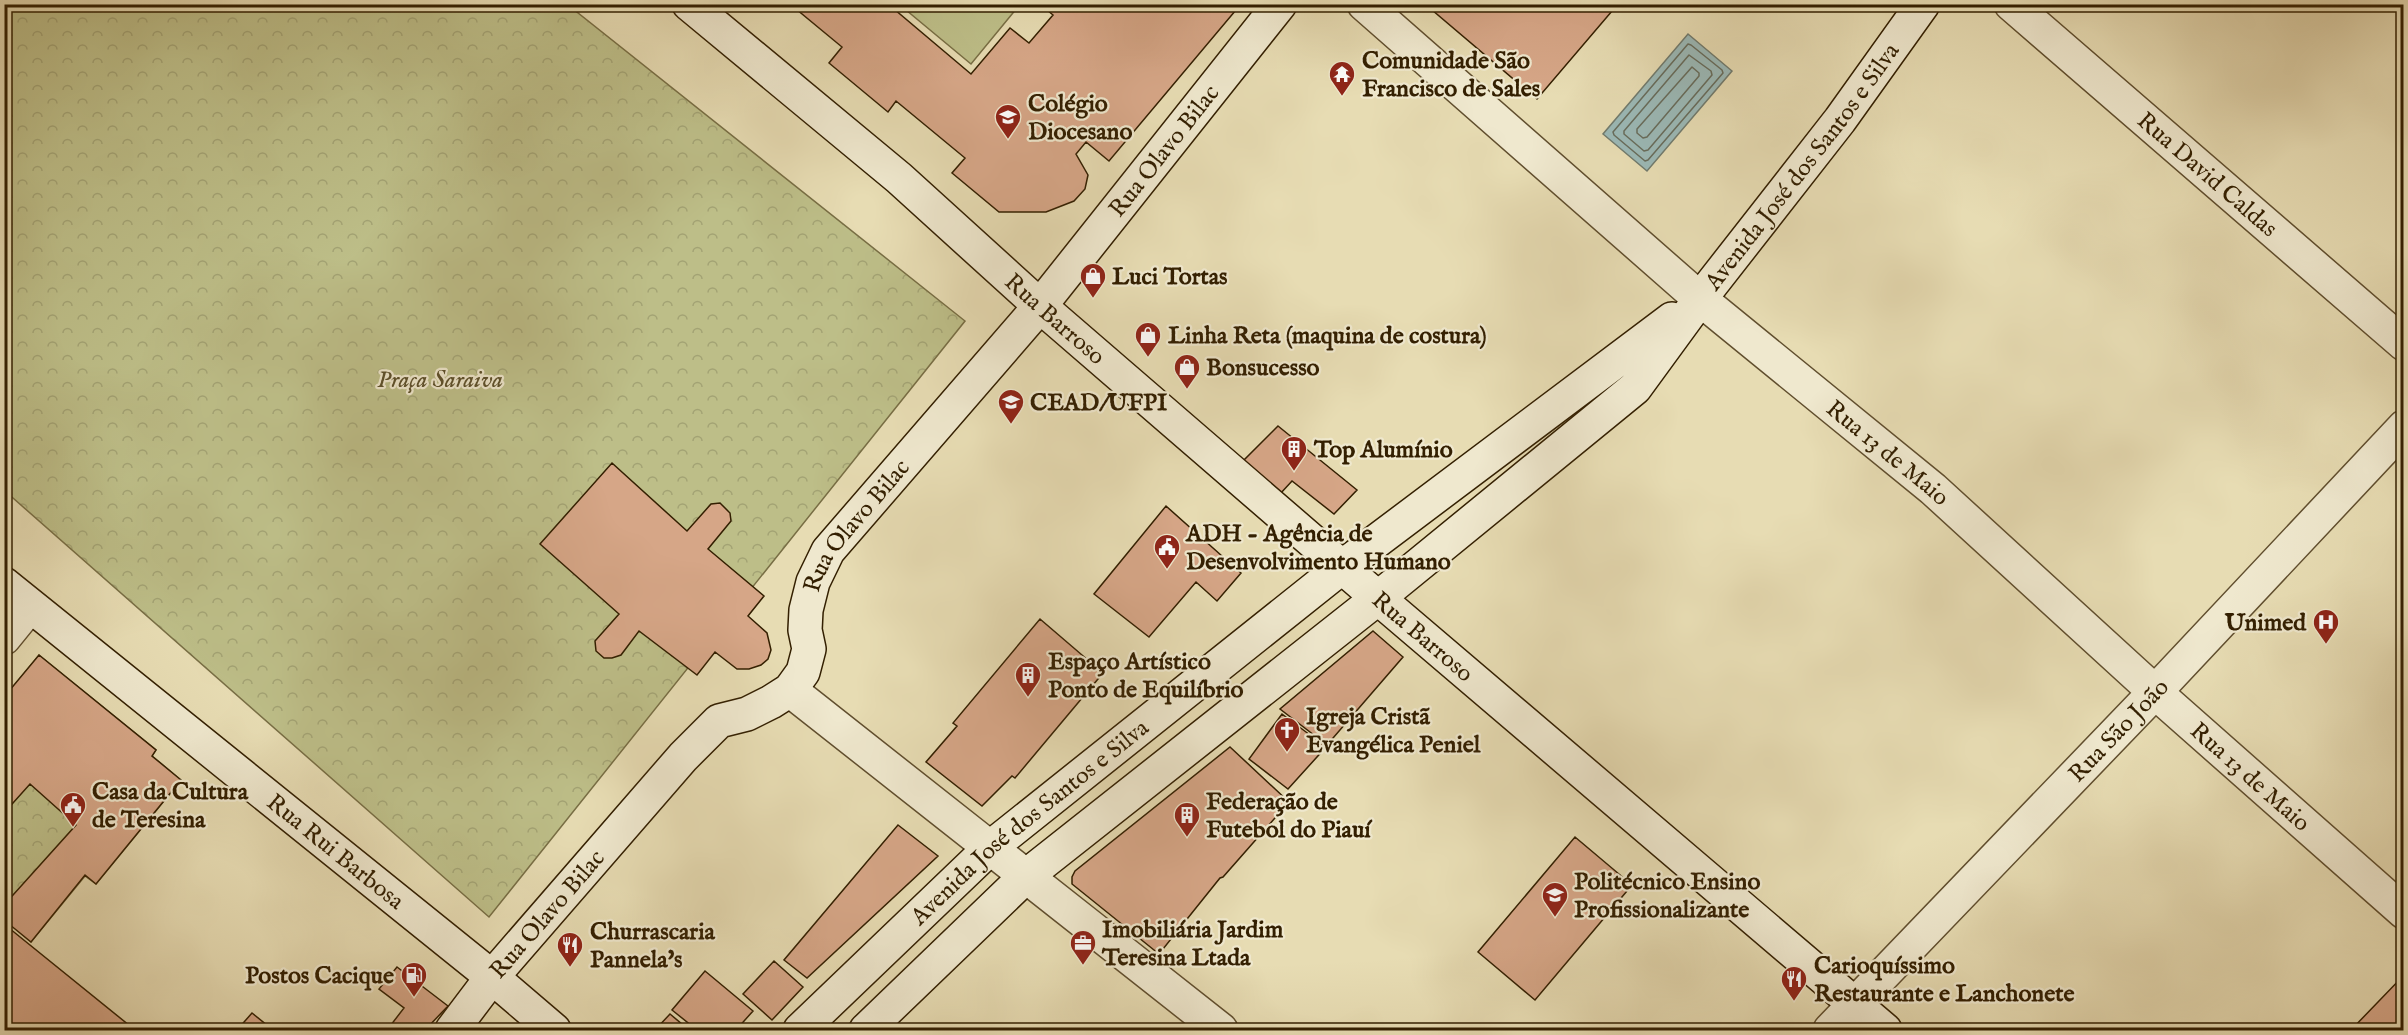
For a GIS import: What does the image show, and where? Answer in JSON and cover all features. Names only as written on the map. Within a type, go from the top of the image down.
[{"type":"street","name":"Rua Barroso","points":[[689,4],[899,178],[1040,306],[1342,567],[1885,1030]]},
{"type":"street","name":"Rua Olavo Bilac","points":[[452,1030],[492,977],[683,757],[719,721],[747,714],[789,690],[803,672],[809,649],[805,630],[806,610],[813,582],[828,551],[1040,306],[1280,4]]},
{"type":"street","name":"Rua 13 de Maio","points":[[1364,4],[1700,298],[1933,489],[2155,692],[2403,912]]},
{"type":"street","name":"Avenida José dos Santos e Silva","points":[[866,1030],[1025,877],[1378,598],[1635,388],[1700,298],[1840,120],[1923,4]]},
{"type":"street","name":"Rua David Caldas","points":[[2011,4],[2403,344]]},
{"type":"street","name":"Avenida José dos Santos e Silva","points":[[800,1030],[991,847],[1342,567],[1700,298]]},
{"type":"street","name":"Rua São João","points":[[1830,1030],[2155,692],[2403,427]]},
{"type":"street","name":"Rua Rui Barbosa","points":[[4,584],[492,977],[554,1030]]},
{"type":"street","points":[[4,638],[30,606]]},
{"type":"street","points":[[789,690],[1221,1030]]},
{"type":"green space","points":[[1013,4],[1017,8],[971,64],[900,5]]},
{"type":"green space","name":"Praça Saraiva","points":[[5,5],[568,5],[965,321],[489,917],[5,491]]},
{"type":"green space","name":"Casa da Cultura de Teresina","points":[[39,655],[156,750],[152,756],[181,780],[96,884],[85,876],[31,942],[5,920],[5,697]]},
{"type":"water","points":[[1688,34],[1732,71],[1647,171],[1603,134]]},
{"type":"building","name":"Colégio Diocesano","points":[[790,4],[888,4],[971,74],[1010,28],[1029,43],[1053,15],[1040,4],[1241,4],[1109,161],[1086,142],[1076,154],[1088,175],[1085,189],[1074,201],[1046,212],[999,212],[952,173],[965,158],[896,101],[888,112],[829,63],[842,47]]},
{"type":"building","points":[[1425,4],[1618,4],[1537,99]]},
{"type":"building","name":"Top Alumínio","points":[[1278,426],[1357,490],[1334,514],[1292,481],[1280,494],[1242,462]]},
{"type":"building","points":[[612,463],[687,531],[711,504],[720,503],[730,513],[731,521],[708,549],[764,596],[748,616],[767,633],[771,650],[768,659],[761,665],[749,669],[737,669],[715,652],[697,675],[639,631],[621,655],[604,658],[596,651],[595,641],[619,614],[540,544]]},
{"type":"building","points":[[1166,506],[1241,573],[1217,601],[1196,582],[1149,637],[1094,594]]},
{"type":"building","name":"Espaço Artístico Ponto de Equilíbrio","points":[[1040,619],[1103,673],[1015,778],[1012,776],[982,806],[926,762],[957,726],[953,723]]},
{"type":"building","points":[[1373,631],[1403,657],[1327,745],[1280,709]]},
{"type":"building","name":"Casa da Cultura de Teresina","points":[[39,655],[156,750],[152,756],[181,780],[96,884],[85,875],[31,942],[4,920],[4,905],[76,825],[30,784],[4,813],[4,697]]},
{"type":"building","name":"Igreja Cristã Evangélica Peniel","points":[[1282,714],[1326,747],[1288,789],[1249,759]]},
{"type":"building","name":"Federação de Futebol do Piauí","points":[[1230,747],[1289,802],[1220,878],[1159,954],[1072,884],[1072,877],[1075,871]]},
{"type":"building","points":[[898,825],[938,856],[807,978],[784,960]]},
{"type":"building","name":"Politécnico Ensino Profissionalizante","points":[[1575,837],[1632,885],[1535,1000],[1478,952]]},
{"type":"building","points":[[4,924],[135,1030],[4,1030]]},
{"type":"building","points":[[774,961],[803,987],[772,1020],[743,994]]},
{"type":"building","name":"Postos Cacique","points":[[397,967],[448,1006],[425,1030],[387,1030],[404,1008],[379,989]]},
{"type":"building","points":[[705,971],[753,1011],[736,1030],[697,1030],[672,1010]]},
{"type":"building","points":[[2404,975],[2404,1030],[2351,1030]]},
{"type":"building","points":[[252,1013],[273,1030],[237,1030]]},
{"type":"building","points":[[670,1014],[689,1030],[655,1030]]},
{"type":"place","name":"Comunidade São Francisco de Sales","points":[[1342,97]]},
{"type":"place","name":"Colégio Diocesano","points":[[1008,140]]},
{"type":"place","name":"Luci Tortas","points":[[1093,299]]},
{"type":"place","name":"Linha Reta (maquina de costura)","points":[[1148,358]]},
{"type":"place","name":"Bonsucesso","points":[[1187,390]]},
{"type":"place","name":"CEAD/UFPI","points":[[1011,425]]},
{"type":"place","name":"Top Alumínio","points":[[1294,472]]},
{"type":"place","name":"ADH - Agência de Desenvolvimento Humano","points":[[1167,570]]},
{"type":"place","name":"Unimed","points":[[2326,645]]},
{"type":"place","name":"Espaço Artístico Ponto de Equilíbrio","points":[[1028,698]]},
{"type":"place","name":"Igreja Cristã Evangélica Peniel","points":[[1287,753]]},
{"type":"place","name":"Casa da Cultura de Teresina","points":[[73,828]]},
{"type":"place","name":"Federação de Futebol do Piauí","points":[[1187,838]]},
{"type":"place","name":"Politécnico Ensino Profissionalizante","points":[[1555,918]]},
{"type":"place","name":"Imobiliária Jardim Teresina Ltada","points":[[1083,966]]},
{"type":"place","name":"Churrascaria Pannela's","points":[[570,968]]},
{"type":"place","name":"Postos Cacique","points":[[414,998]]},
{"type":"place","name":"Carioquíssimo Restaurante e Lanchonete","points":[[1794,1002]]}]
